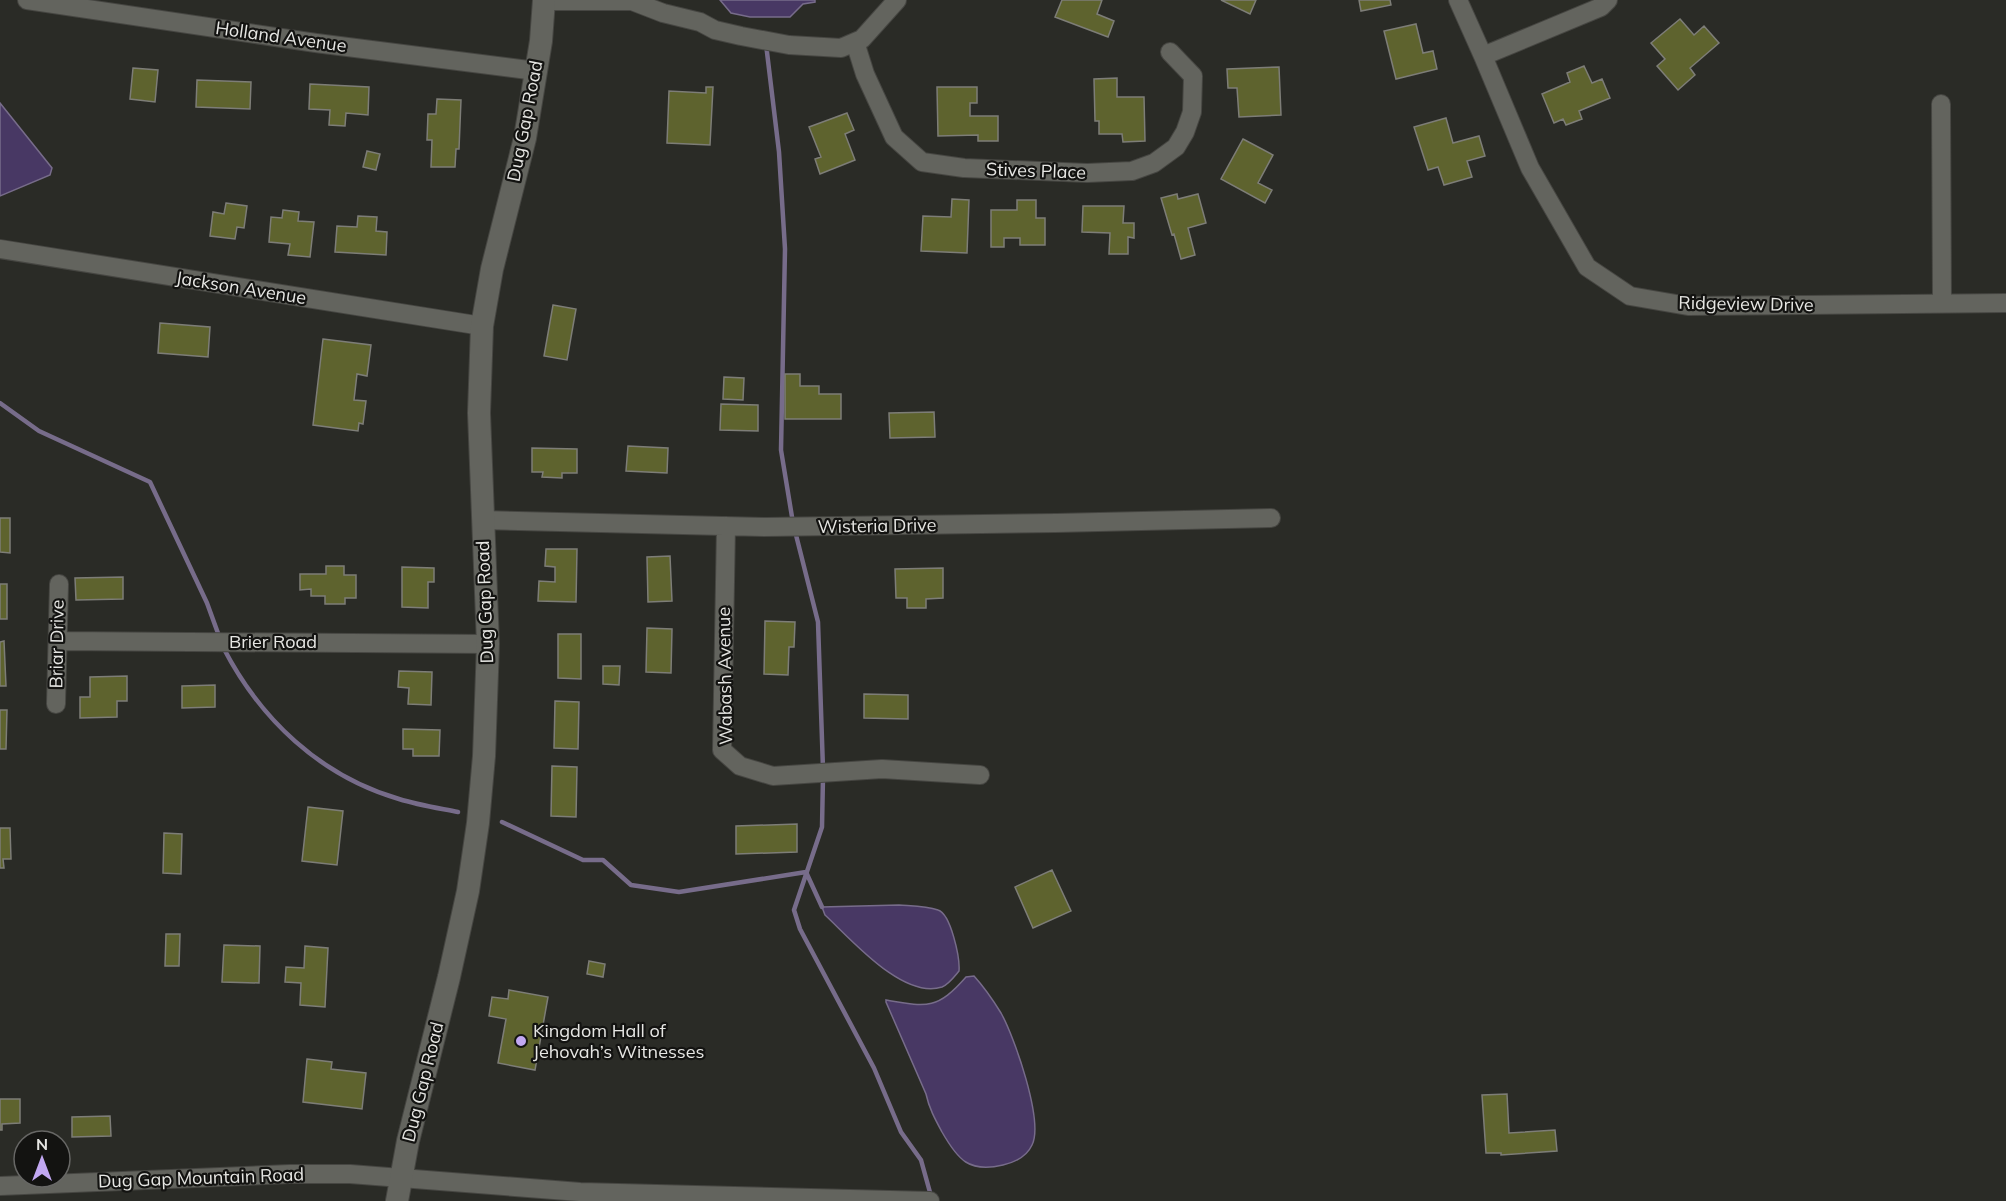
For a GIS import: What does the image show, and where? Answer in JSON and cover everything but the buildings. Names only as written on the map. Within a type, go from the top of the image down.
[{"type":"street","name":"Holland Avenue","points":[[27,0],[326,44],[536,71]]},
{"type":"street","name":"Dug Gap Road","points":[[397,1201],[408,1141],[468,891],[478,823],[483,767],[488,644],[479,413],[482,326],[492,269],[525,138],[544,0]]},
{"type":"street","points":[[544,0],[632,1],[659,6],[715,30],[789,45],[841,48],[862,39],[897,0]]},
{"type":"street","name":"Ridgeview Drive","points":[[1458,0],[1530,168],[1587,267],[1630,296],[1688,306],[2006,303]]},
{"type":"street","points":[[1483,56],[1601,6],[1608,0]]},
{"type":"street","name":"Stives Place","points":[[855,42],[866,74],[894,137],[922,162],[964,168],[1086,173],[1132,171],[1154,163],[1176,147],[1185,132],[1192,112],[1193,76],[1170,52]]},
{"type":"street","points":[[1941,104],[1942,303]]},
{"type":"street","name":"Jackson Avenue","points":[[0,249],[482,326]]},
{"type":"street","name":"Wisteria Drive","points":[[482,520],[765,527],[1271,518]]},
{"type":"street","name":"Wabash Avenue","points":[[726,526],[722,750],[740,766],[773,776],[882,769],[980,775]]},
{"type":"street","name":"Briar Drive","points":[[56,704],[59,584]]},
{"type":"street","name":"Brier Road","points":[[58,641],[488,644]]},
{"type":"street","name":"Dug Gap Mountain Road","points":[[3,1191],[290,1174],[402,1177],[580,1192],[930,1201]]},
{"type":"shaded area","points":[[720,0],[815,0],[815,2],[803,4],[790,17],[750,17],[731,13]]},
{"type":"shaded area","points":[[0,103],[52,168],[50,175],[0,196]]},
{"type":"shaded area","points":[[899,905],[938,910],[947,919],[956,947],[959,971],[945,986],[927,989],[911,985],[895,976],[863,952],[825,915],[822,907]]},
{"type":"shaded area","points":[[974,976],[992,998],[1007,1024],[1026,1079],[1034,1117],[1035,1133],[1032,1145],[1027,1152],[1012,1162],[991,1167],[981,1167],[966,1162],[959,1157],[948,1142],[932,1113],[886,1002],[886,1000],[922,1004],[939,1001],[966,977]]},
{"type":"waterway","points":[[766,44],[779,152],[785,249],[781,450],[793,523]]},
{"type":"waterway","points":[[0,403],[39,431],[150,482],[207,603],[219,636]]},
{"type":"waterway","points":[[795,531],[818,622],[823,769]]},
{"type":"waterway","points":[[223,647],[255,698],[274,721],[318,760],[370,789],[406,801],[458,812]]},
{"type":"waterway","points":[[823,777],[822,827],[794,910],[800,929],[874,1068],[901,1132],[921,1160],[931,1196]]},
{"type":"waterway","points":[[502,822],[583,860],[603,860],[631,885],[679,892],[806,872]]},
{"type":"waterway","points":[[806,872],[822,907]]},
{"type":"place","name":"Kingdom Hall of Jehovah’s Witnesses","points":[[521,1041]]}]
